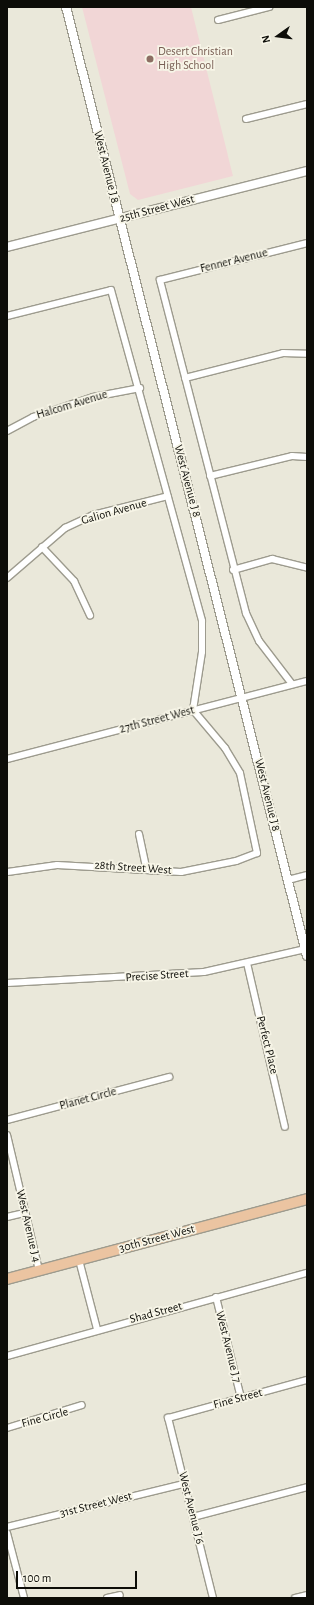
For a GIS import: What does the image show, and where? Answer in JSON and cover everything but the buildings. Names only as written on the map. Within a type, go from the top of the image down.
[{"type":"main road","name":"30th Street West","points":[[7,1279],[307,1199]]},
{"type":"street","name":"West Avenue J 8","points":[[66,7],[119,219],[243,698],[306,952]]},
{"type":"street","points":[[218,20],[269,7]]},
{"type":"street","points":[[246,119],[307,104]]},
{"type":"street","name":"25th Street West","points":[[7,247],[307,171]]},
{"type":"street","name":"Fenner Avenue","points":[[185,378],[160,280],[307,243]]},
{"type":"street","points":[[7,316],[111,290],[140,388],[202,621],[202,652],[193,710]]},
{"type":"street","points":[[292,684],[260,641],[246,613],[233,570],[185,378],[283,354],[307,354]]},
{"type":"street","name":"Halcom Avenue","points":[[7,431],[33,417],[93,397],[140,388]]},
{"type":"street","points":[[210,476],[292,456],[307,457]]},
{"type":"street","name":"Galion Avenue","points":[[7,578],[65,528],[93,515],[168,496]]},
{"type":"street","points":[[42,547],[74,581],[90,616]]},
{"type":"street","points":[[233,570],[272,559],[307,568]]},
{"type":"street","name":"27th Street West","points":[[7,759],[307,680]]},
{"type":"street","name":"28th Street West","points":[[7,872],[57,865],[146,867],[181,872],[236,861],[257,853],[240,773],[225,748],[193,710]]},
{"type":"street","points":[[139,834],[146,867]]},
{"type":"street","points":[[288,880],[307,875]]},
{"type":"street","name":"Precise Street","points":[[7,984],[159,977],[306,952]]},
{"type":"street","name":"Perfect Place","points":[[247,963],[285,1127]]},
{"type":"street","name":"Planet Circle","points":[[7,1120],[169,1077]]},
{"type":"street","name":"West Avenue J 4","points":[[7,1135],[39,1270]]},
{"type":"street","points":[[7,1217],[25,1213]]},
{"type":"street","points":[[79,1260],[97,1329]]},
{"type":"street","name":"Shad Street","points":[[7,1356],[97,1329],[307,1273]]},
{"type":"street","name":"West Avenue J 7","points":[[216,1297],[241,1398]]},
{"type":"street","name":"Fine Street","points":[[168,1418],[307,1380]]},
{"type":"street","name":"Fine Circle","points":[[7,1428],[82,1405]]},
{"type":"street","name":"West Avenue J 6","points":[[168,1418],[213,1598]]},
{"type":"street","name":"31st Street West","points":[[7,1527],[184,1484]]},
{"type":"street","points":[[193,1517],[307,1487]]},
{"type":"street","points":[[7,1533],[24,1598]]},
{"type":"street","points":[[107,1598],[120,1594]]},
{"type":"street","points":[[295,1598],[307,1595]]},
{"type":"shaded area","name":"Desert Christian High School","points":[[82,7],[191,7],[233,176],[138,200],[130,194]]},
{"type":"place","name":"Desert Christian High School","points":[[150,59]]}]
